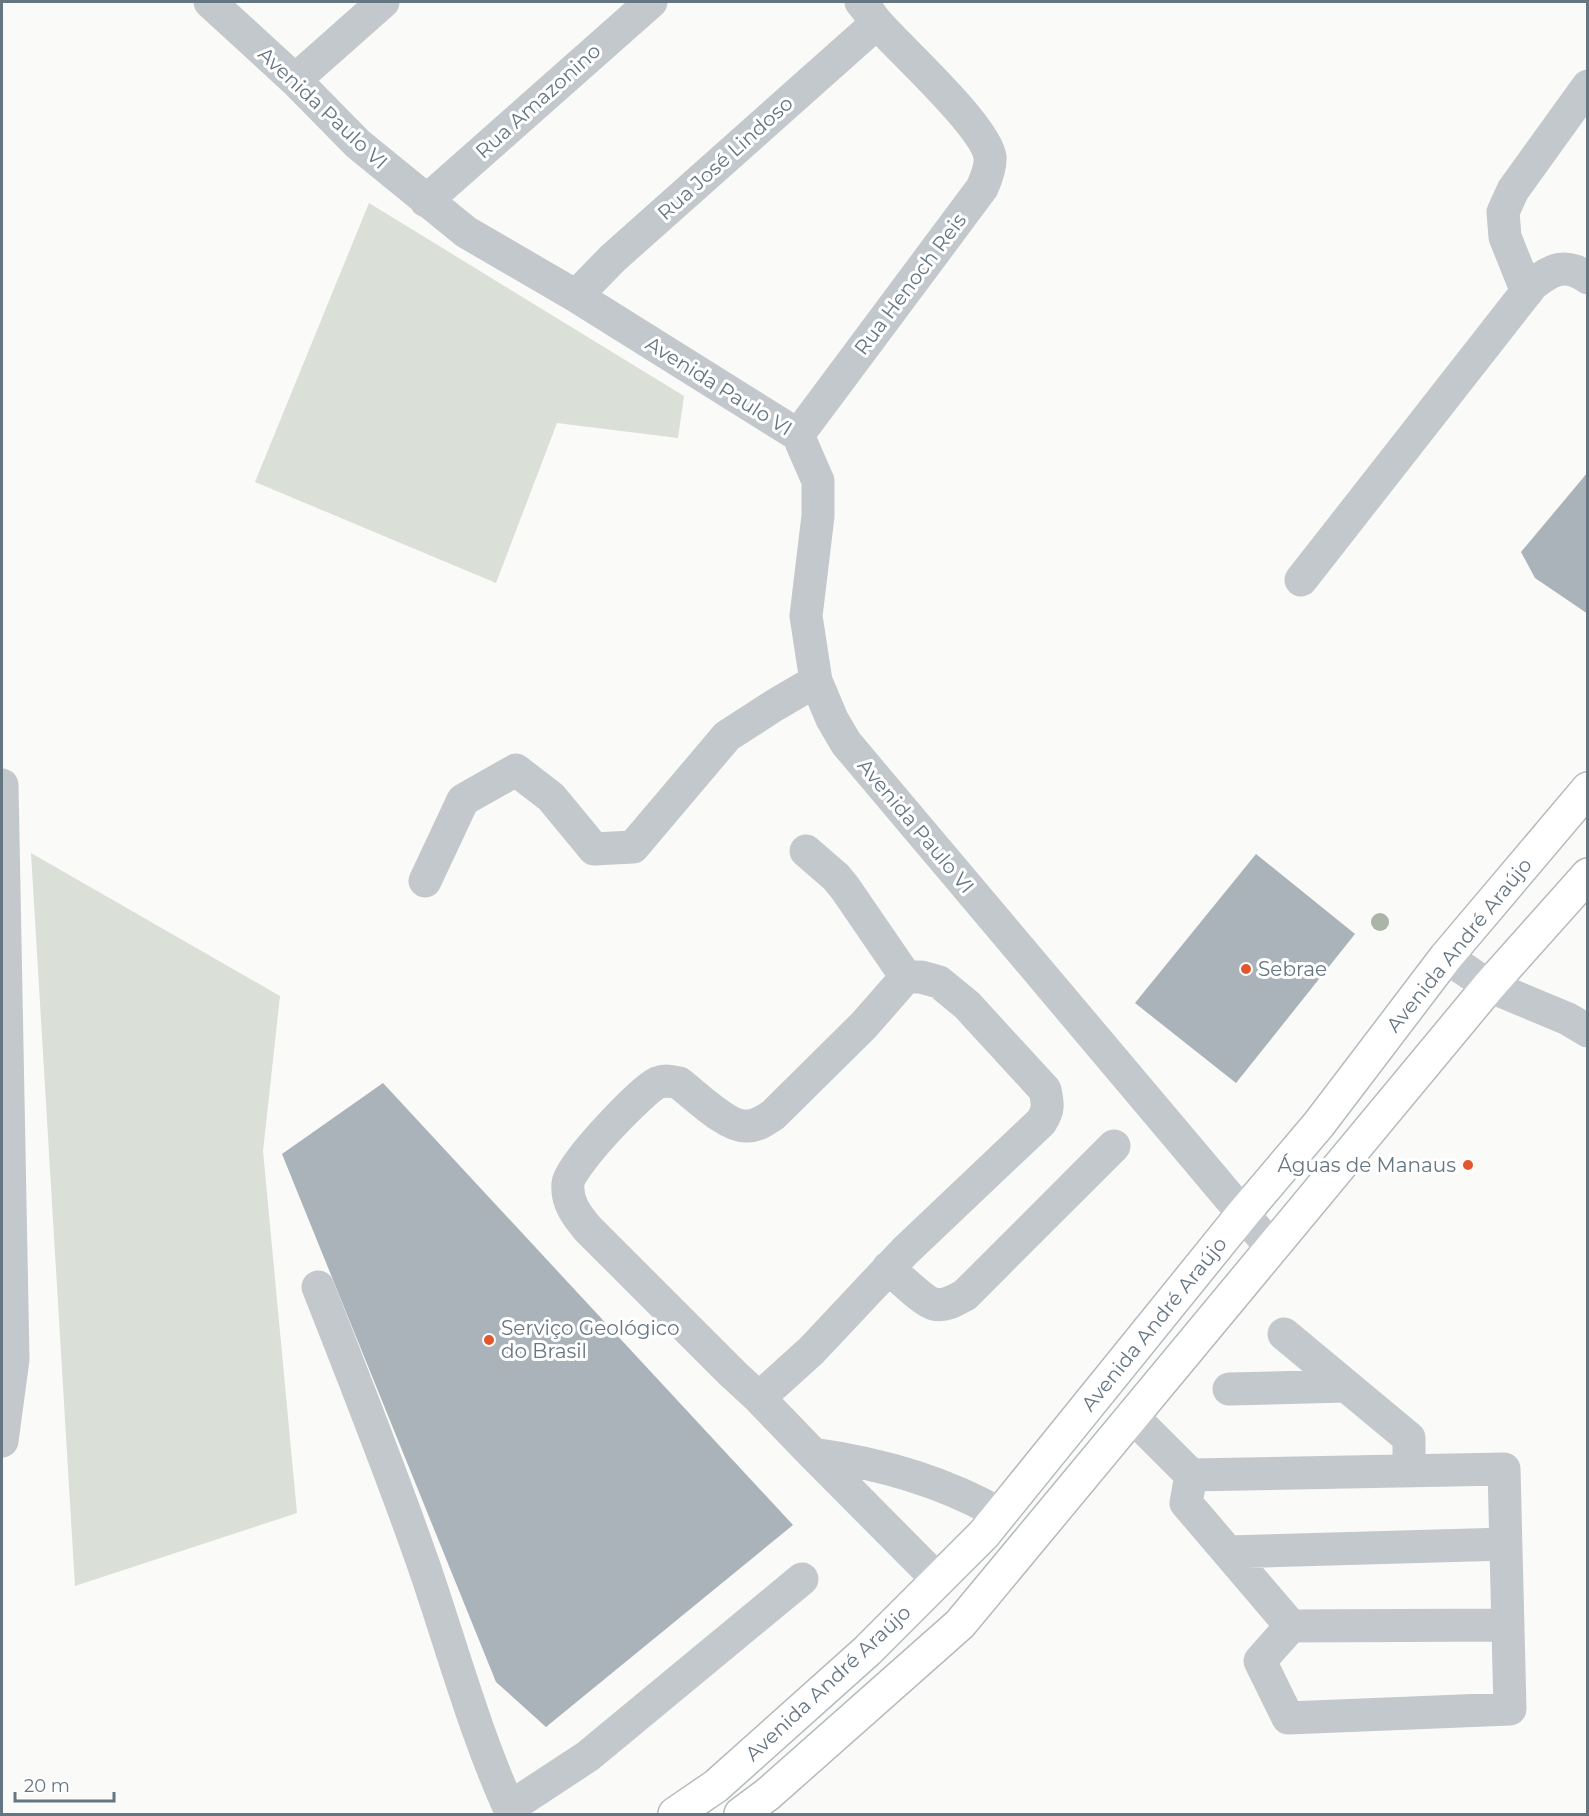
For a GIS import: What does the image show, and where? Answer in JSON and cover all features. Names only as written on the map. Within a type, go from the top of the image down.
[{"type":"main road","name":"Avenida André Araújo","points":[[675,1815],[716,1786],[858,1659],[984,1534],[1242,1215],[1319,1124],[1446,957],[1587,789]]},
{"type":"main road","name":"Avenida André Araújo","points":[[741,1815],[768,1794],[960,1624],[1489,986],[1587,875]]},
{"type":"street","points":[[295,80],[383,2]]},
{"type":"street","name":"Rua Amazonino","points":[[426,201],[651,2]]},
{"type":"street","name":"Avenida Paulo VI","points":[[217,4],[358,144],[466,232],[576,296],[798,435],[818,481],[818,516],[806,616],[816,681],[832,719],[846,743],[1272,1248]]},
{"type":"street","name":"Rua Henoch Reis","points":[[798,435],[982,188],[987,177],[990,158],[973,125],[869,12]]},
{"type":"street","name":"Rua José Lindoso","points":[[576,296],[869,12]]},
{"type":"street","points":[[1527,292],[1506,237],[1503,212],[1513,190],[1587,86]]},
{"type":"street","points":[[1301,580],[1527,292],[1546,274],[1562,268],[1577,270],[1587,278]]},
{"type":"street","points":[[425,881],[463,800],[516,770],[551,797],[594,849],[633,847],[727,736],[816,681]]},
{"type":"street","points":[[2,785],[13,1359],[2,1441]]},
{"type":"street","points":[[806,851],[845,888],[906,977]]},
{"type":"street","points":[[1446,957],[1489,986],[1581,1018]]},
{"type":"street","points":[[759,1398],[812,1350],[888,1268],[1041,1122],[1048,1106],[1045,1090],[968,1005],[939,982],[929,978],[906,977]]},
{"type":"street","points":[[906,977],[864,1025],[773,1114],[759,1124],[746,1127],[737,1125],[728,1121],[679,1083],[670,1080],[658,1082],[645,1091],[592,1146],[571,1173],[568,1183],[569,1198],[575,1213],[588,1229],[938,1580]]},
{"type":"street","points":[[888,1268],[932,1304],[941,1305],[954,1301],[965,1294],[1114,1146]]},
{"type":"street","points":[[318,1287],[419,1554],[493,1772],[510,1811],[588,1756],[802,1579]]},
{"type":"street","points":[[1284,1334],[1409,1438],[1409,1470]]},
{"type":"street","points":[[1229,1389],[1346,1386]]},
{"type":"street","points":[[1132,1416],[1191,1475],[1504,1469],[1506,1545],[1508,1625],[1510,1708],[1288,1718],[1260,1661],[1291,1626],[1508,1625]]},
{"type":"street","points":[[813,1454],[898,1471],[973,1498],[1000,1514]]},
{"type":"street","points":[[1191,1475],[1186,1503],[1291,1626]]},
{"type":"street","points":[[1229,1552],[1506,1545]]},
{"type":"shaded area","points":[[369,203],[684,396],[678,438],[557,423],[496,583],[255,482]]},
{"type":"shaded area","points":[[31,853],[280,996],[263,1151],[297,1513],[75,1586]]},
{"type":"building","points":[[1588,472],[1588,614],[1535,578],[1521,552]]},
{"type":"building","points":[[1256,854],[1355,934],[1236,1083],[1135,1003]]},
{"type":"building","name":"Serviço Geológico do Brasil","points":[[383,1083],[793,1525],[546,1727],[496,1682],[282,1154]]},
{"type":"place","name":"Sebrae","points":[[1246,969]]},
{"type":"place","name":"Águas de Manaus","points":[[1468,1165]]},
{"type":"place","name":"Serviço Geológico do Brasil","points":[[489,1340]]}]
